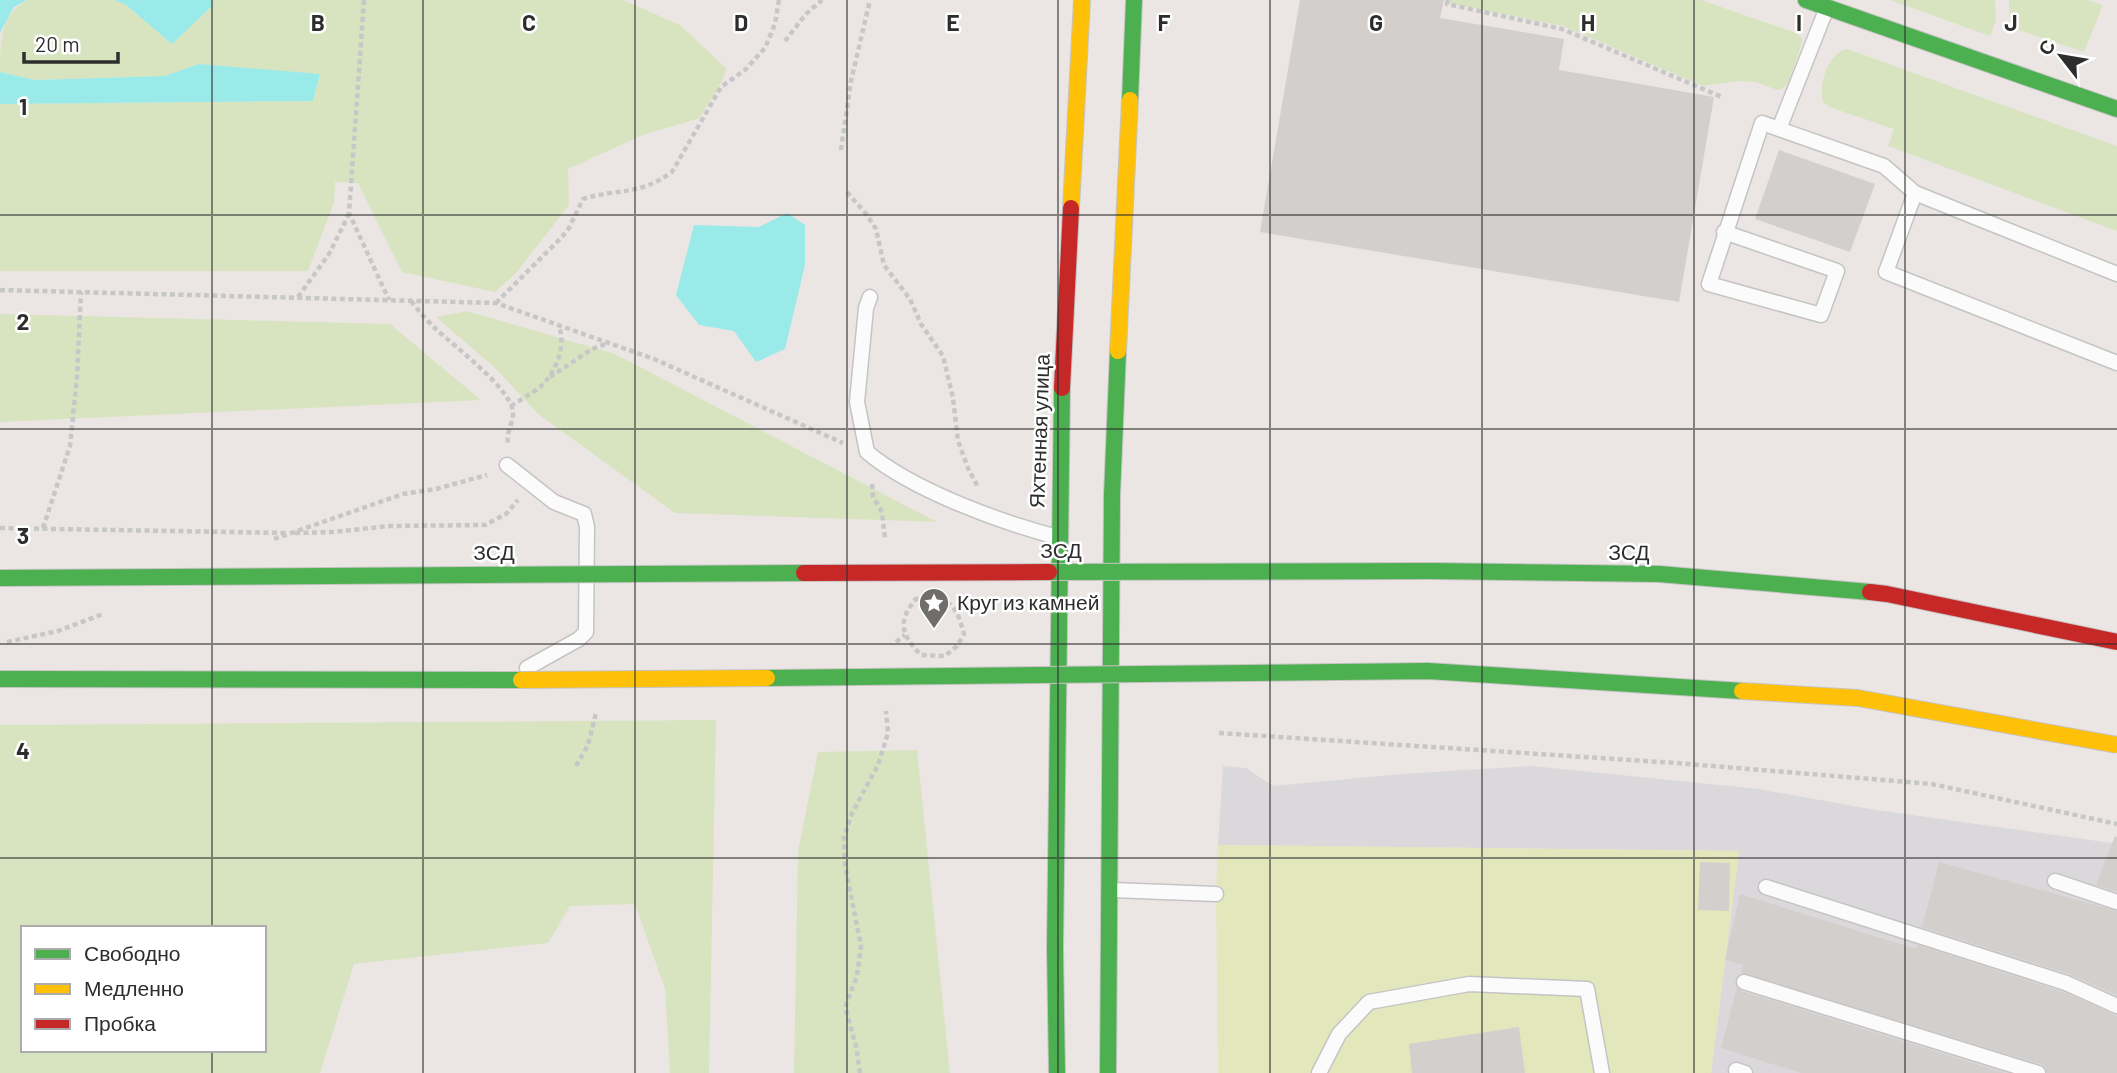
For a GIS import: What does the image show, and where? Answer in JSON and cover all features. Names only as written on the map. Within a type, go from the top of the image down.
[{"type":"main road","name":"Яхтенная улица","points":[[1057,1073],[1055,936],[1058,537],[1062,370],[1082,0]]},
{"type":"main road","points":[[1108,1073],[1112,495],[1134,0]]},
{"type":"main road","points":[[1806,0],[2117,108]]},
{"type":"main road","name":"ЗСД","points":[[0,578],[890,572],[1431,571],[1659,574],[1887,594],[2117,642]]},
{"type":"main road","points":[[0,679],[616,680],[1428,671],[1858,698],[2117,746]]},
{"type":"lane","points":[[1779,129],[1827,8]]},
{"type":"lane","points":[[1724,232],[1837,271],[1821,315],[1709,284],[1724,232],[1762,123],[1884,166],[1915,193],[2117,274]]},
{"type":"lane","points":[[1915,193],[1886,271],[2117,363]]},
{"type":"lane","points":[[870,297],[866,308],[857,401],[867,452],[894,471],[928,489],[1023,528],[1058,537]]},
{"type":"lane","points":[[63,670],[528,668],[536,665],[586,632],[587,527],[583,514],[554,502],[508,466]]},
{"type":"lane","points":[[2055,881],[2117,902]]},
{"type":"lane","points":[[1766,887],[2066,983],[2117,1006]]},
{"type":"lane","points":[[1109,889],[1216,894]]},
{"type":"lane","points":[[1744,982],[2038,1073]]},
{"type":"lane","points":[[1319,1073],[1339,1034],[1369,1002],[1469,984],[1587,989],[1602,1073]]},
{"type":"path","points":[[298,297],[329,254],[349,213],[364,0]]},
{"type":"path","points":[[495,303],[561,238],[583,199],[601,194],[637,191],[672,172],[721,87],[745,70],[765,48],[775,24],[779,0]]},
{"type":"path","points":[[785,41],[806,13],[822,0]]},
{"type":"path","points":[[841,150],[851,81],[870,0]]},
{"type":"path","points":[[1448,0],[1447,4],[1562,29],[1723,97]]},
{"type":"path","points":[[847,192],[876,229],[884,265],[910,299],[921,324],[943,356],[953,398],[958,441],[968,468],[981,491]]},
{"type":"path","points":[[349,213],[389,300]]},
{"type":"path","points":[[0,290],[495,303],[654,359],[867,452],[873,497],[882,512],[887,547]]},
{"type":"path","points":[[43,528],[70,446],[81,292]]},
{"type":"path","points":[[266,543],[403,494],[436,489],[508,466],[512,455],[506,438],[513,414],[511,406],[496,383],[434,327],[411,300]]},
{"type":"path","points":[[546,380],[559,354],[562,333],[558,325]]},
{"type":"path","points":[[511,406],[584,354],[608,342]]},
{"type":"path","points":[[0,528],[290,533],[390,526],[485,525],[506,514],[516,505],[523,477]]},
{"type":"path","points":[[908,591],[914,600]]},
{"type":"path","points":[[931,596],[945,601],[958,611],[964,634],[957,646],[945,656],[920,655],[909,643],[905,635],[905,612],[914,600],[931,596]]},
{"type":"path","points":[[0,645],[58,631],[111,610]]},
{"type":"path","points":[[894,645],[905,635]]},
{"type":"path","points":[[860,1073],[845,1007],[857,976],[861,946],[845,865],[844,838],[852,813],[881,754],[888,733],[886,708]]},
{"type":"path","points":[[576,766],[588,745],[597,718]]},
{"type":"path","points":[[1219,733],[1676,763],[1932,784],[2117,824]]},
{"type":"shaded area","points":[[1223,766],[1246,768],[1273,786],[1532,766],[1758,789],[1876,810],[2112,843],[2117,845],[2117,1073],[1711,1073],[1739,851],[1218,845]]},
{"type":"green space","points":[[27,0],[115,0],[126,5],[172,44],[212,5],[212,0],[623,0],[680,25],[727,69],[717,91],[698,119],[645,134],[568,169],[569,205],[516,273],[495,292],[402,272],[358,183],[335,182],[334,203],[308,271],[0,271],[0,104],[313,101],[320,75],[199,64],[165,76],[34,80],[0,72],[3,31],[11,14]]},
{"type":"green space","points":[[1450,0],[1701,0],[1796,33],[1802,38],[1802,43],[1788,84],[1782,89],[1777,90],[1756,82],[1739,81],[1703,86],[1563,26],[1449,3]]},
{"type":"green space","points":[[1890,0],[1995,0],[1996,20],[1990,36]]},
{"type":"green space","points":[[2009,0],[2088,0],[2103,5],[2084,52],[2010,27]]},
{"type":"green space","points":[[1847,49],[2117,146],[2117,231],[1888,146],[1894,129],[1832,108],[1823,102],[1822,87],[1826,71],[1835,57]]},
{"type":"green space","points":[[467,311],[615,354],[937,522],[675,513],[538,414],[494,367],[436,317]]},
{"type":"green space","points":[[0,314],[390,324],[481,400],[0,422]]},
{"type":"green space","points":[[716,720],[709,1073],[670,1073],[665,989],[635,904],[570,906],[548,943],[354,964],[320,1073],[0,1073],[0,725]]},
{"type":"green space","points":[[917,750],[950,1073],[794,1073],[798,851],[818,752]]},
{"type":"green space","points":[[1218,845],[1739,851],[1711,1073],[1218,1073]]},
{"type":"water","points":[[0,0],[27,0],[14,7],[0,33]]},
{"type":"water","points":[[115,0],[212,0],[213,5],[172,44],[126,5]]},
{"type":"water","points":[[199,64],[320,74],[313,101],[0,104],[0,72],[34,80],[165,76]]},
{"type":"water","points":[[787,213],[805,225],[805,265],[785,349],[756,362],[734,331],[699,325],[676,295],[694,225],[759,227]]},
{"type":"building","points":[[1300,0],[1444,0],[1440,18],[1564,39],[1559,70],[1714,97],[1679,302],[1260,232]]},
{"type":"building","points":[[1779,150],[1875,184],[1850,252],[1755,219]]},
{"type":"building","points":[[2115,836],[2117,837],[2117,892],[2096,885]]},
{"type":"building","points":[[1700,862],[1730,863],[1729,911],[1698,910]]},
{"type":"building","points":[[1939,862],[2117,911],[2117,995],[2069,974],[1922,927]]},
{"type":"building","points":[[1740,894],[1916,949],[1917,945],[2063,992],[2117,1016],[2117,1073],[2047,1073],[2041,1064],[1741,973],[1743,965],[1725,960]]},
{"type":"building","points":[[1737,988],[2005,1073],[1801,1073],[1721,1048]]},
{"type":"building","points":[[1519,1027],[1525,1073],[1412,1073],[1409,1044]]},
{"type":"traffic: fast","points":[[1130,100],[1134,0]]},
{"type":"traffic: fast","points":[[1806,0],[2117,109]]},
{"type":"traffic: fast","points":[[1108,1073],[1112,495],[1118,351]]},
{"type":"traffic: fast","points":[[1057,1073],[1055,948],[1062,388]]},
{"type":"traffic: fast","points":[[1049,572],[1431,571],[1659,574],[1870,592]]},
{"type":"traffic: fast","points":[[0,578],[804,573]]},
{"type":"traffic: fast","points":[[767,678],[1428,671],[1742,691]]},
{"type":"traffic: fast","points":[[0,679],[521,680]]},
{"type":"traffic: slow","points":[[1071,208],[1082,0]]},
{"type":"traffic: slow","points":[[1118,351],[1130,100]]},
{"type":"traffic: slow","points":[[521,680],[767,678]]},
{"type":"traffic: slow","points":[[1742,691],[1858,698],[2117,745]]},
{"type":"traffic: jam","points":[[1062,388],[1071,208]]},
{"type":"traffic: jam","points":[[804,573],[1049,572]]},
{"type":"traffic: jam","points":[[1870,592],[2117,642]]},
{"type":"place","name":"Круг из камней","points":[[934,630]]}]
